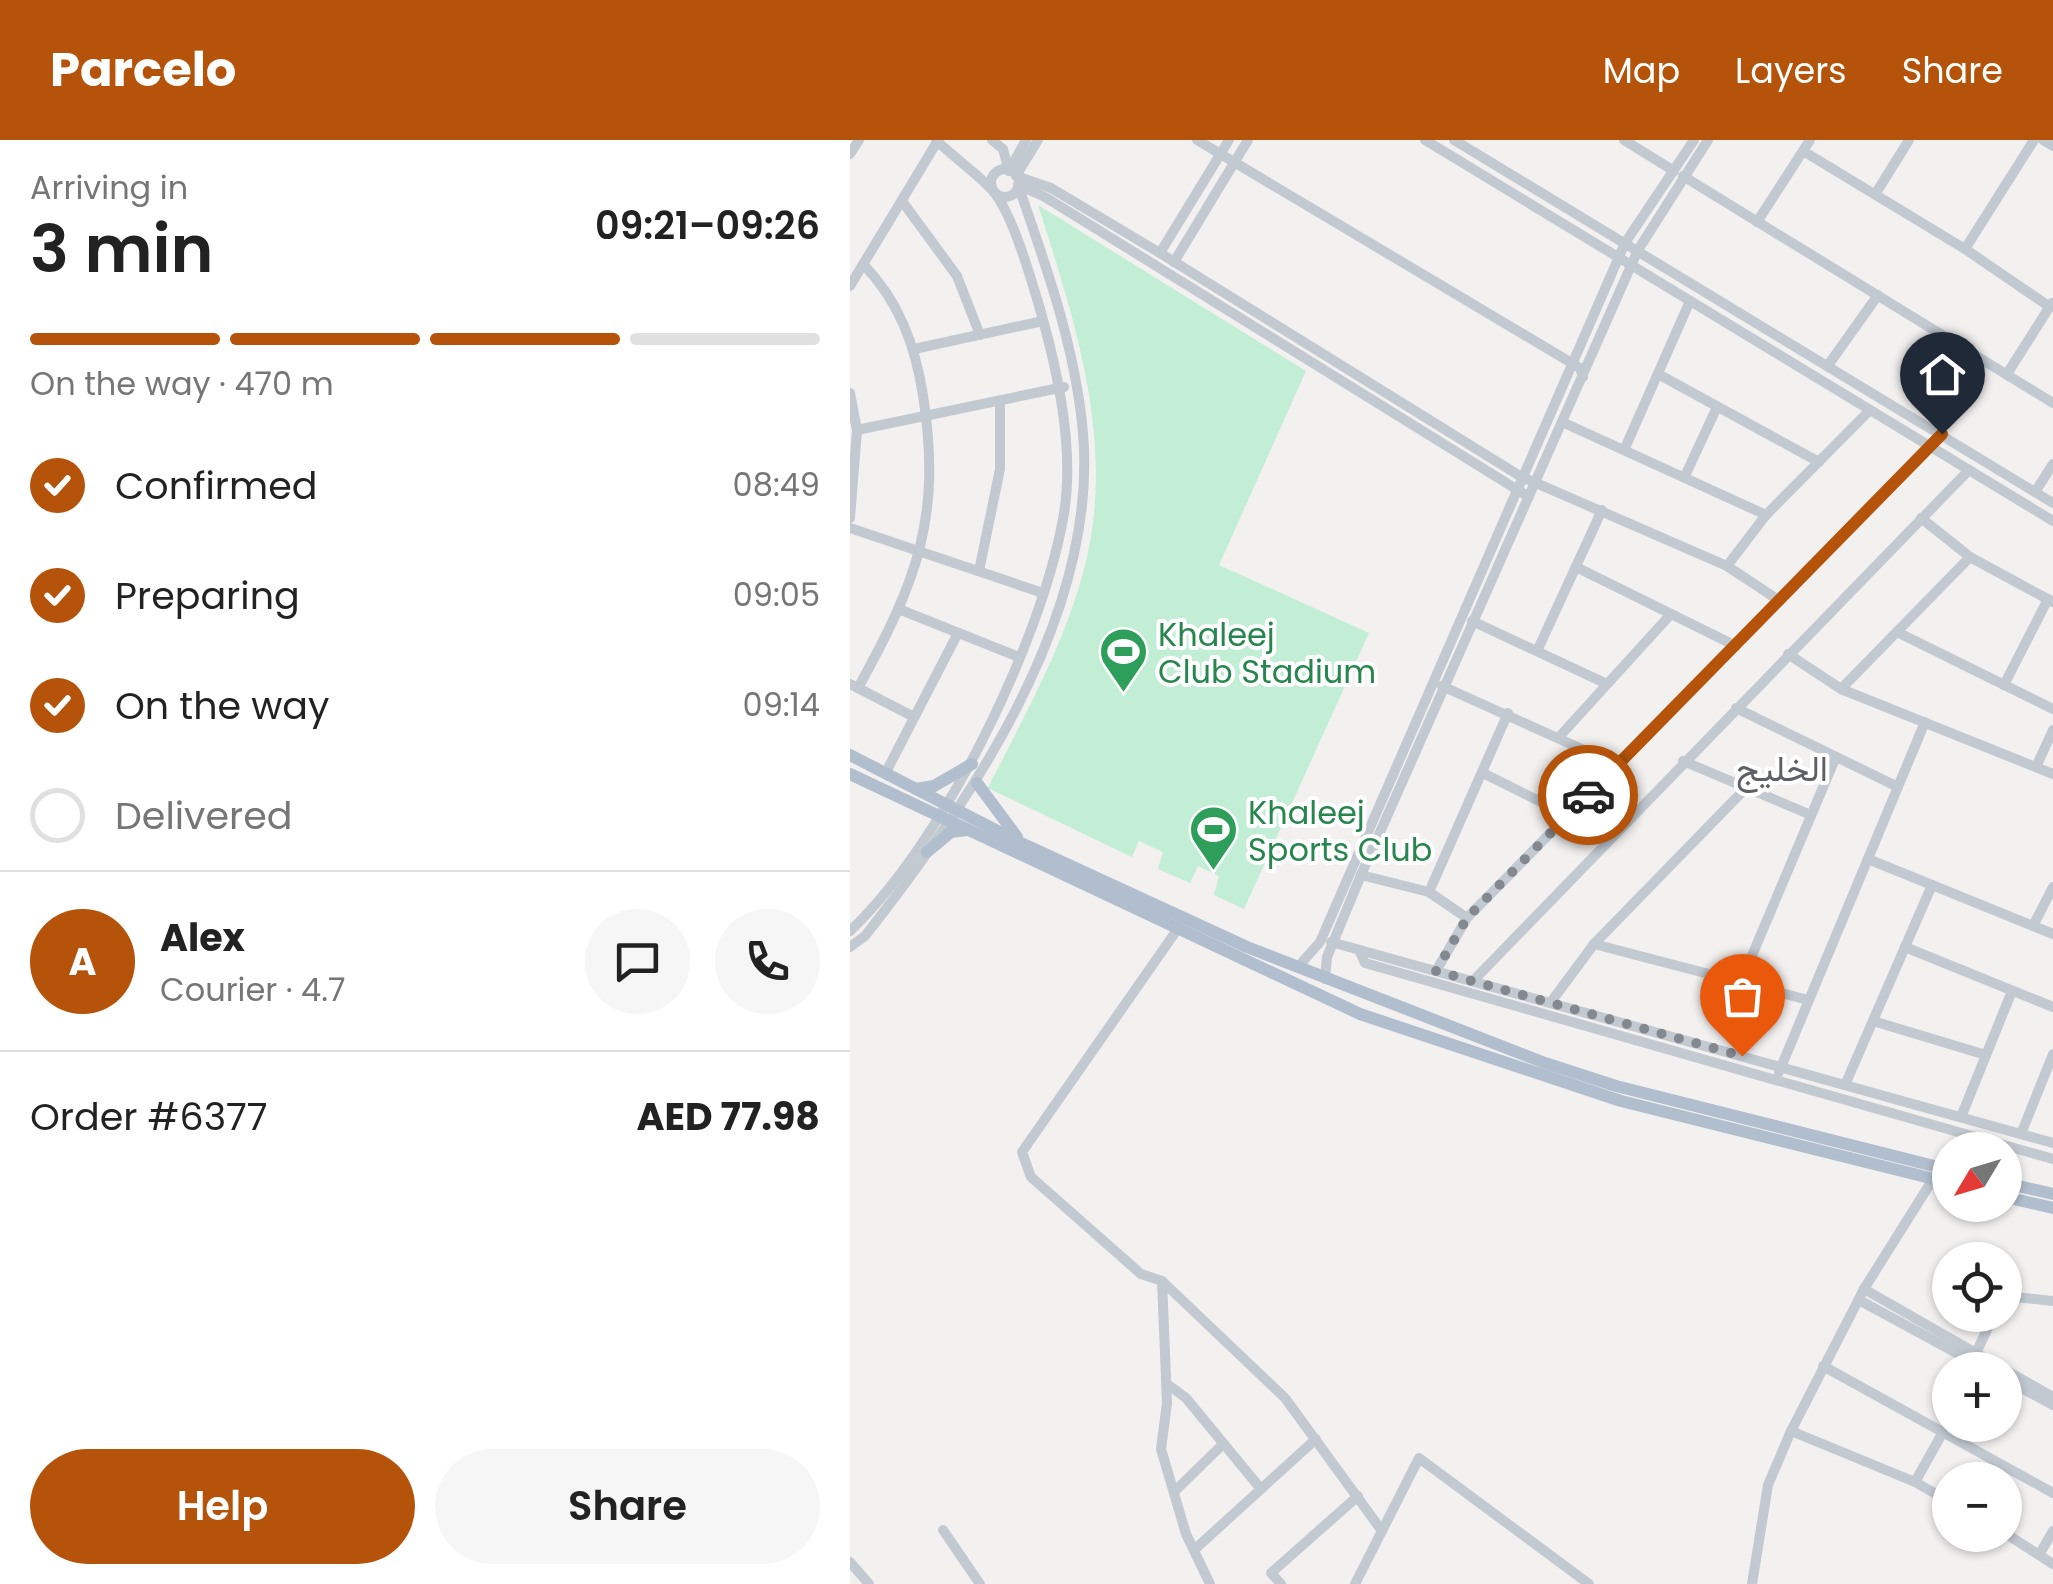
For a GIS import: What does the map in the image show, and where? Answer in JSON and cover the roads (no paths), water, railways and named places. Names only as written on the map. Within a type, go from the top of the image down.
[{"type":"main road","points":[[850,755],[914,789],[971,830],[1360,1014],[1567,1084],[1932,1179]]},
{"type":"main road","points":[[914,789],[934,786],[972,764]]},
{"type":"main road","points":[[850,774],[1021,843],[1325,979],[1616,1086],[1932,1165]]},
{"type":"main road","points":[[977,783],[1021,843]]},
{"type":"main road","points":[[927,852],[952,832],[971,830]]},
{"type":"main road","points":[[2022,1187],[2053,1194]]},
{"type":"main road","points":[[2022,1201],[2053,1208]]},
{"type":"street","points":[[850,931],[872,910],[949,812],[977,783],[1017,712],[1061,593],[1080,524],[1084,448],[1075,385],[1038,242],[1003,149],[992,140]]},
{"type":"street","points":[[1015,177],[1026,140]]},
{"type":"street","points":[[850,286],[936,141],[1006,197],[1038,140]]},
{"type":"street","points":[[1196,140],[1570,366],[1580,368],[1583,377]]},
{"type":"street","points":[[1160,253],[1229,140]]},
{"type":"street","points":[[1174,262],[1248,140]]},
{"type":"street","points":[[1425,140],[2053,522]]},
{"type":"street","points":[[1624,140],[2053,403]]},
{"type":"street","points":[[1325,979],[1327,956],[1472,621],[1638,250],[1694,140]]},
{"type":"street","points":[[1298,967],[1320,942],[1618,257],[1708,140]]},
{"type":"street","points":[[1876,193],[1909,140]]},
{"type":"street","points":[[1965,249],[2034,140]]},
{"type":"street","points":[[2043,140],[2053,146]]},
{"type":"street","points":[[1463,142],[2053,503]]},
{"type":"street","points":[[1758,222],[1807,145],[2051,304],[2007,374]]},
{"type":"street","points":[[850,947],[864,936],[927,852],[949,812],[1019,657],[1064,518],[1066,466],[1058,388],[1030,275],[994,191],[994,175],[1051,188],[1520,476],[1727,566],[1780,600]]},
{"type":"street","points":[[1015,177],[1529,497]]},
{"type":"street","points":[[902,201],[957,276],[980,335]]},
{"type":"street","points":[[863,264],[885,286],[914,349],[932,467],[920,553],[901,610],[854,686],[914,717]]},
{"type":"street","points":[[1830,364],[1878,295]]},
{"type":"street","points":[[1625,448],[1690,301]]},
{"type":"street","points":[[914,349],[1043,322]]},
{"type":"street","points":[[1658,374],[1819,462]]},
{"type":"street","points":[[857,430],[1075,385]]},
{"type":"street","points":[[850,394],[857,430],[850,518]]},
{"type":"street","points":[[979,571],[1000,469],[1000,400]]},
{"type":"street","points":[[1684,476],[1718,407]]},
{"type":"street","points":[[1727,566],[1766,515],[1870,410]]},
{"type":"street","points":[[1562,422],[1766,515]]},
{"type":"street","points":[[1436,971],[1467,918],[1942,434]]},
{"type":"street","points":[[1456,472],[1462,458]]},
{"type":"street","points":[[2035,492],[2053,464]]},
{"type":"street","points":[[1473,982],[1969,470]]},
{"type":"street","points":[[1538,649],[1602,510]]},
{"type":"street","points":[[1922,518],[1970,557],[2051,600],[2004,684]]},
{"type":"street","points":[[850,528],[1042,593]]},
{"type":"street","points":[[1842,689],[1970,557]]},
{"type":"street","points":[[1576,567],[1736,646]]},
{"type":"street","points":[[901,610],[1019,657]]},
{"type":"street","points":[[1560,736],[1671,614]]},
{"type":"street","points":[[1472,621],[1608,684]]},
{"type":"street","points":[[1897,632],[2053,708]]},
{"type":"street","points":[[886,772],[958,633]]},
{"type":"street","points":[[1788,654],[1842,689],[2053,774]]},
{"type":"street","points":[[1432,682],[1560,736],[1615,764]]},
{"type":"street","points":[[1736,708],[1835,759],[1898,786]]},
{"type":"street","points":[[1429,892],[1508,714]]},
{"type":"street","points":[[1777,1080],[1926,722]]},
{"type":"street","points":[[2036,767],[2053,730]]},
{"type":"street","points":[[1740,984],[1835,759]]},
{"type":"street","points":[[1683,761],[1810,815]]},
{"type":"street","points":[[1483,773],[1570,816]]},
{"type":"street","points":[[1551,1002],[1594,944],[1744,790]]},
{"type":"street","points":[[1868,859],[2053,934]]},
{"type":"street","points":[[1361,874],[1429,892],[1467,918]]},
{"type":"street","points":[[1845,1085],[1932,885]]},
{"type":"street","points":[[2033,926],[2053,887]]},
{"type":"street","points":[[1179,927],[1022,1152],[1032,1177],[1140,1274],[1162,1281],[1286,1398],[1382,1531]]},
{"type":"street","points":[[1320,942],[1334,942],[2014,1132]]},
{"type":"street","points":[[1594,944],[1808,1000]]},
{"type":"street","points":[[1905,947],[2053,1007]]},
{"type":"street","points":[[1359,950],[1366,963],[2053,1158]]},
{"type":"street","points":[[1962,1118],[2012,992]]},
{"type":"street","points":[[1873,1020],[1986,1055]]},
{"type":"street","points":[[2051,1062],[2022,1134],[2053,1143]]},
{"type":"street","points":[[1752,1584],[1768,1484],[1791,1430],[1862,1294],[1932,1181]]},
{"type":"street","points":[[1162,1281],[1166,1384],[1162,1449],[1194,1550],[1210,1584]]},
{"type":"street","points":[[1862,1294],[1974,1352]]},
{"type":"street","points":[[1862,1294],[1958,1352]]},
{"type":"street","points":[[2022,1298],[2053,1301]]},
{"type":"street","points":[[1824,1366],[1932,1426]]},
{"type":"street","points":[[2022,1379],[2053,1397]]},
{"type":"street","points":[[1166,1384],[1186,1398],[1261,1489]]},
{"type":"street","points":[[2022,1388],[2053,1405]]},
{"type":"street","points":[[1791,1430],[1932,1491]]},
{"type":"street","points":[[1194,1550],[1316,1439]]},
{"type":"street","points":[[1916,1482],[1938,1442]]},
{"type":"street","points":[[1961,1442],[2053,1493]]},
{"type":"street","points":[[1174,1492],[1222,1445]]},
{"type":"street","points":[[1355,1584],[1419,1458],[1590,1584]]},
{"type":"street","points":[[1281,1584],[1271,1573],[1358,1496]]},
{"type":"street","points":[[943,1530],[980,1584]]},
{"type":"street","points":[[2040,1555],[2053,1531]]},
{"type":"street","points":[[2022,1544],[2053,1564]]},
{"type":"street","points":[[850,1562],[869,1584]]},
{"type":"place","name":"Khaleej Club Stadium","points":[[1123,694]]},
{"type":"place","name":"Khaleej Sports Club","points":[[1213,872]]},
{"type":"district","name":"الخليج","points":[[1782,768]]}]
